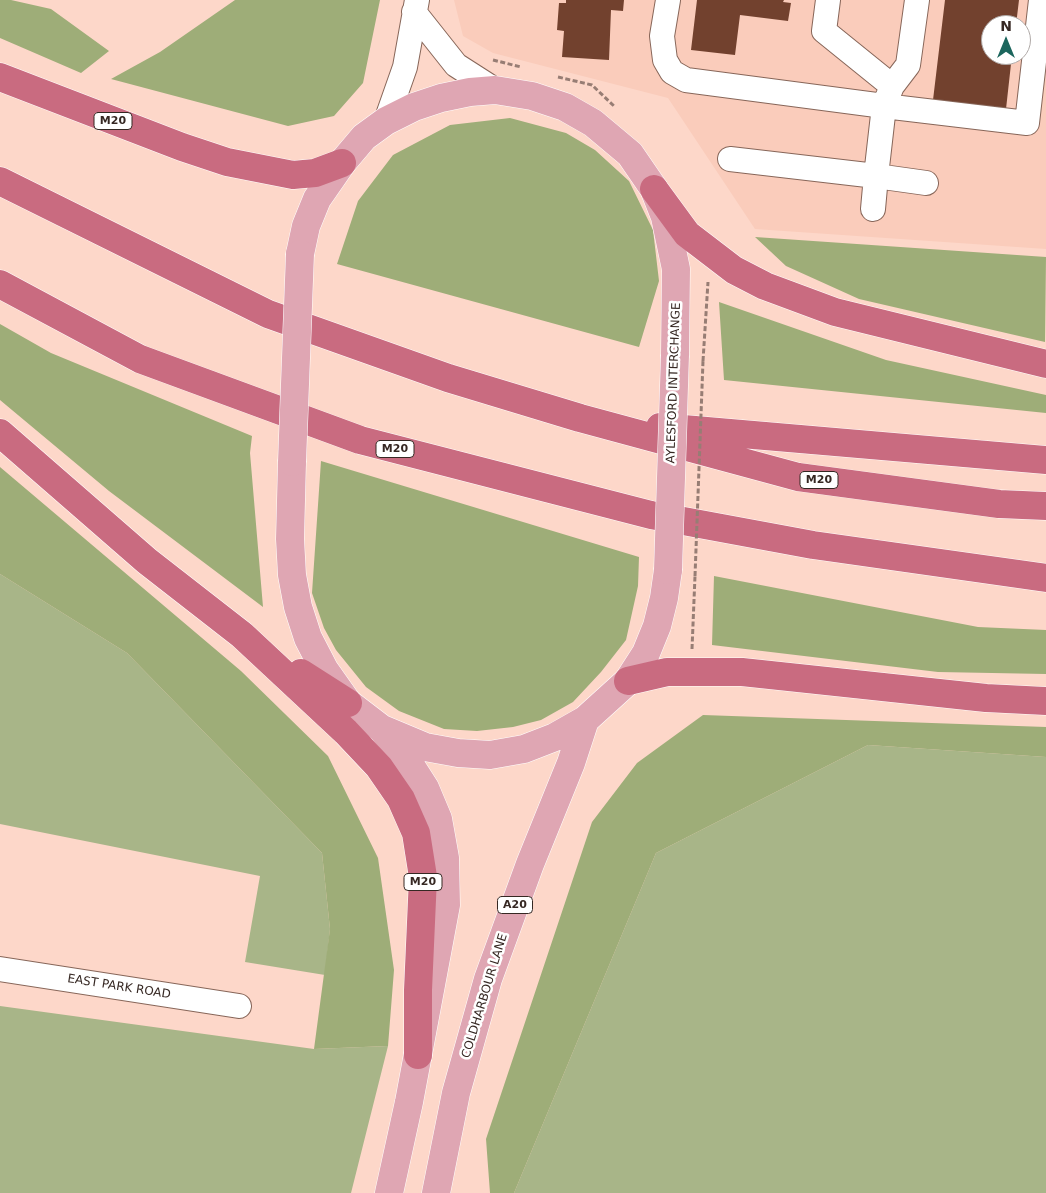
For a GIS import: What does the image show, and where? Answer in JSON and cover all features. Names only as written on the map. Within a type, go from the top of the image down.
[{"type":"highway","name":"M20","points":[[0,77],[182,147],[227,162],[293,175],[315,173],[342,163]]},
{"type":"highway","name":"M20","points":[[0,181],[268,314],[448,378],[598,422],[798,477],[999,504],[1046,506]]},
{"type":"highway","points":[[654,189],[687,234],[734,270],[765,286],[835,312],[1046,364]]},
{"type":"highway","name":"M20","points":[[0,284],[140,359],[360,440],[651,515],[813,545],[1046,578]]},
{"type":"highway","name":"M20","points":[[598,422],[1046,460]]},
{"type":"highway","name":"M20","points":[[0,433],[147,561],[242,635],[346,732],[379,767],[401,799],[416,833],[423,877],[418,990],[418,1055]]},
{"type":"highway","name":"M20","points":[[813,545],[1046,561]]},
{"type":"highway","name":"M20","points":[[242,635],[348,703]]},
{"type":"highway","points":[[628,681],[667,672],[742,672],[986,698],[1046,701]]},
{"type":"main road","name":"AYLESFORD INTERCHANGE","points":[[495,90],[532,96],[565,107],[593,124],[630,154],[654,189],[665,217],[676,269],[675,355],[668,570],[657,626],[646,653],[628,681],[585,720],[556,737],[524,749],[490,754],[458,754],[425,747],[382,729],[348,703],[324,669],[308,638],[298,607],[292,575],[290,539],[300,254],[306,226],[317,199],[342,163],[364,137],[386,120],[440,98],[495,90]]},
{"type":"main road","name":"COLDHARBOUR LANE","points":[[436,1193],[456,1094],[488,979],[585,720]]},
{"type":"main road","points":[[382,729],[409,763],[425,788],[438,819],[445,858],[446,905],[418,1055],[389,1193]]},
{"type":"street","points":[[668,0],[662,36],[664,60],[672,72],[686,80],[888,96],[1027,123],[1041,0]]},
{"type":"street","points":[[828,0],[824,31],[888,96]]},
{"type":"street","points":[[873,209],[888,96],[908,65],[916,0]]},
{"type":"street","points":[[415,6],[456,65],[495,90]]},
{"type":"street","points":[[386,120],[406,67],[415,6]]},
{"type":"street","points":[[730,159],[926,183]]},
{"type":"street","name":"EAST PARK ROAD","points":[[0,968],[239,1006]]},
{"type":"path","points":[[692,655],[703,361]]},
{"type":"shaded area","points":[[454,0],[1046,0],[1046,249],[755,229],[668,98],[493,53],[463,36]]},
{"type":"green space","points":[[0,0],[11,0],[51,9],[109,51],[81,73],[0,38]]},
{"type":"green space","points":[[235,0],[380,0],[363,83],[334,116],[288,126],[111,79],[160,52]]},
{"type":"green space","points":[[510,118],[566,133],[595,150],[629,181],[653,230],[659,281],[639,347],[337,264],[358,201],[393,155],[450,125]]},
{"type":"green space","points":[[755,237],[1046,257],[1045,342],[859,299],[786,266]]},
{"type":"green space","points":[[719,302],[886,360],[1046,395],[1046,413],[724,380]]},
{"type":"green space","points":[[0,324],[51,353],[252,436],[250,453],[263,607],[109,491],[0,400]]},
{"type":"green space","points":[[321,461],[639,557],[638,586],[626,640],[601,672],[573,702],[541,720],[513,727],[477,731],[444,729],[399,711],[366,687],[336,650],[324,628],[312,593]]},
{"type":"green space","points":[[0,467],[241,671],[328,756],[378,858],[394,970],[388,1046],[314,1049],[330,929],[322,853],[127,653],[0,574]]},
{"type":"green space","points":[[0,574],[127,653],[322,853],[330,929],[325,975],[245,962],[260,876],[0,824]]},
{"type":"green space","points":[[714,576],[978,627],[1046,630],[1046,674],[938,672],[712,645]]},
{"type":"green space","points":[[703,715],[1046,727],[1046,757],[868,745],[656,853],[514,1193],[490,1193],[486,1139],[592,822],[637,763]]},
{"type":"green space","points":[[868,745],[1046,757],[1046,1193],[514,1193],[656,853]]},
{"type":"green space","points":[[0,1006],[314,1049],[388,1046],[351,1193],[0,1193]]},
{"type":"building","points":[[566,0],[624,0],[623,11],[611,10],[609,60],[562,57],[564,31],[557,30],[559,3],[566,3]]},
{"type":"building","points":[[697,0],[784,0],[783,2],[791,3],[788,21],[740,15],[735,55],[691,50]]},
{"type":"building","points":[[945,0],[1019,0],[1017,15],[981,15],[981,65],[1011,65],[1006,109],[933,100]]}]
